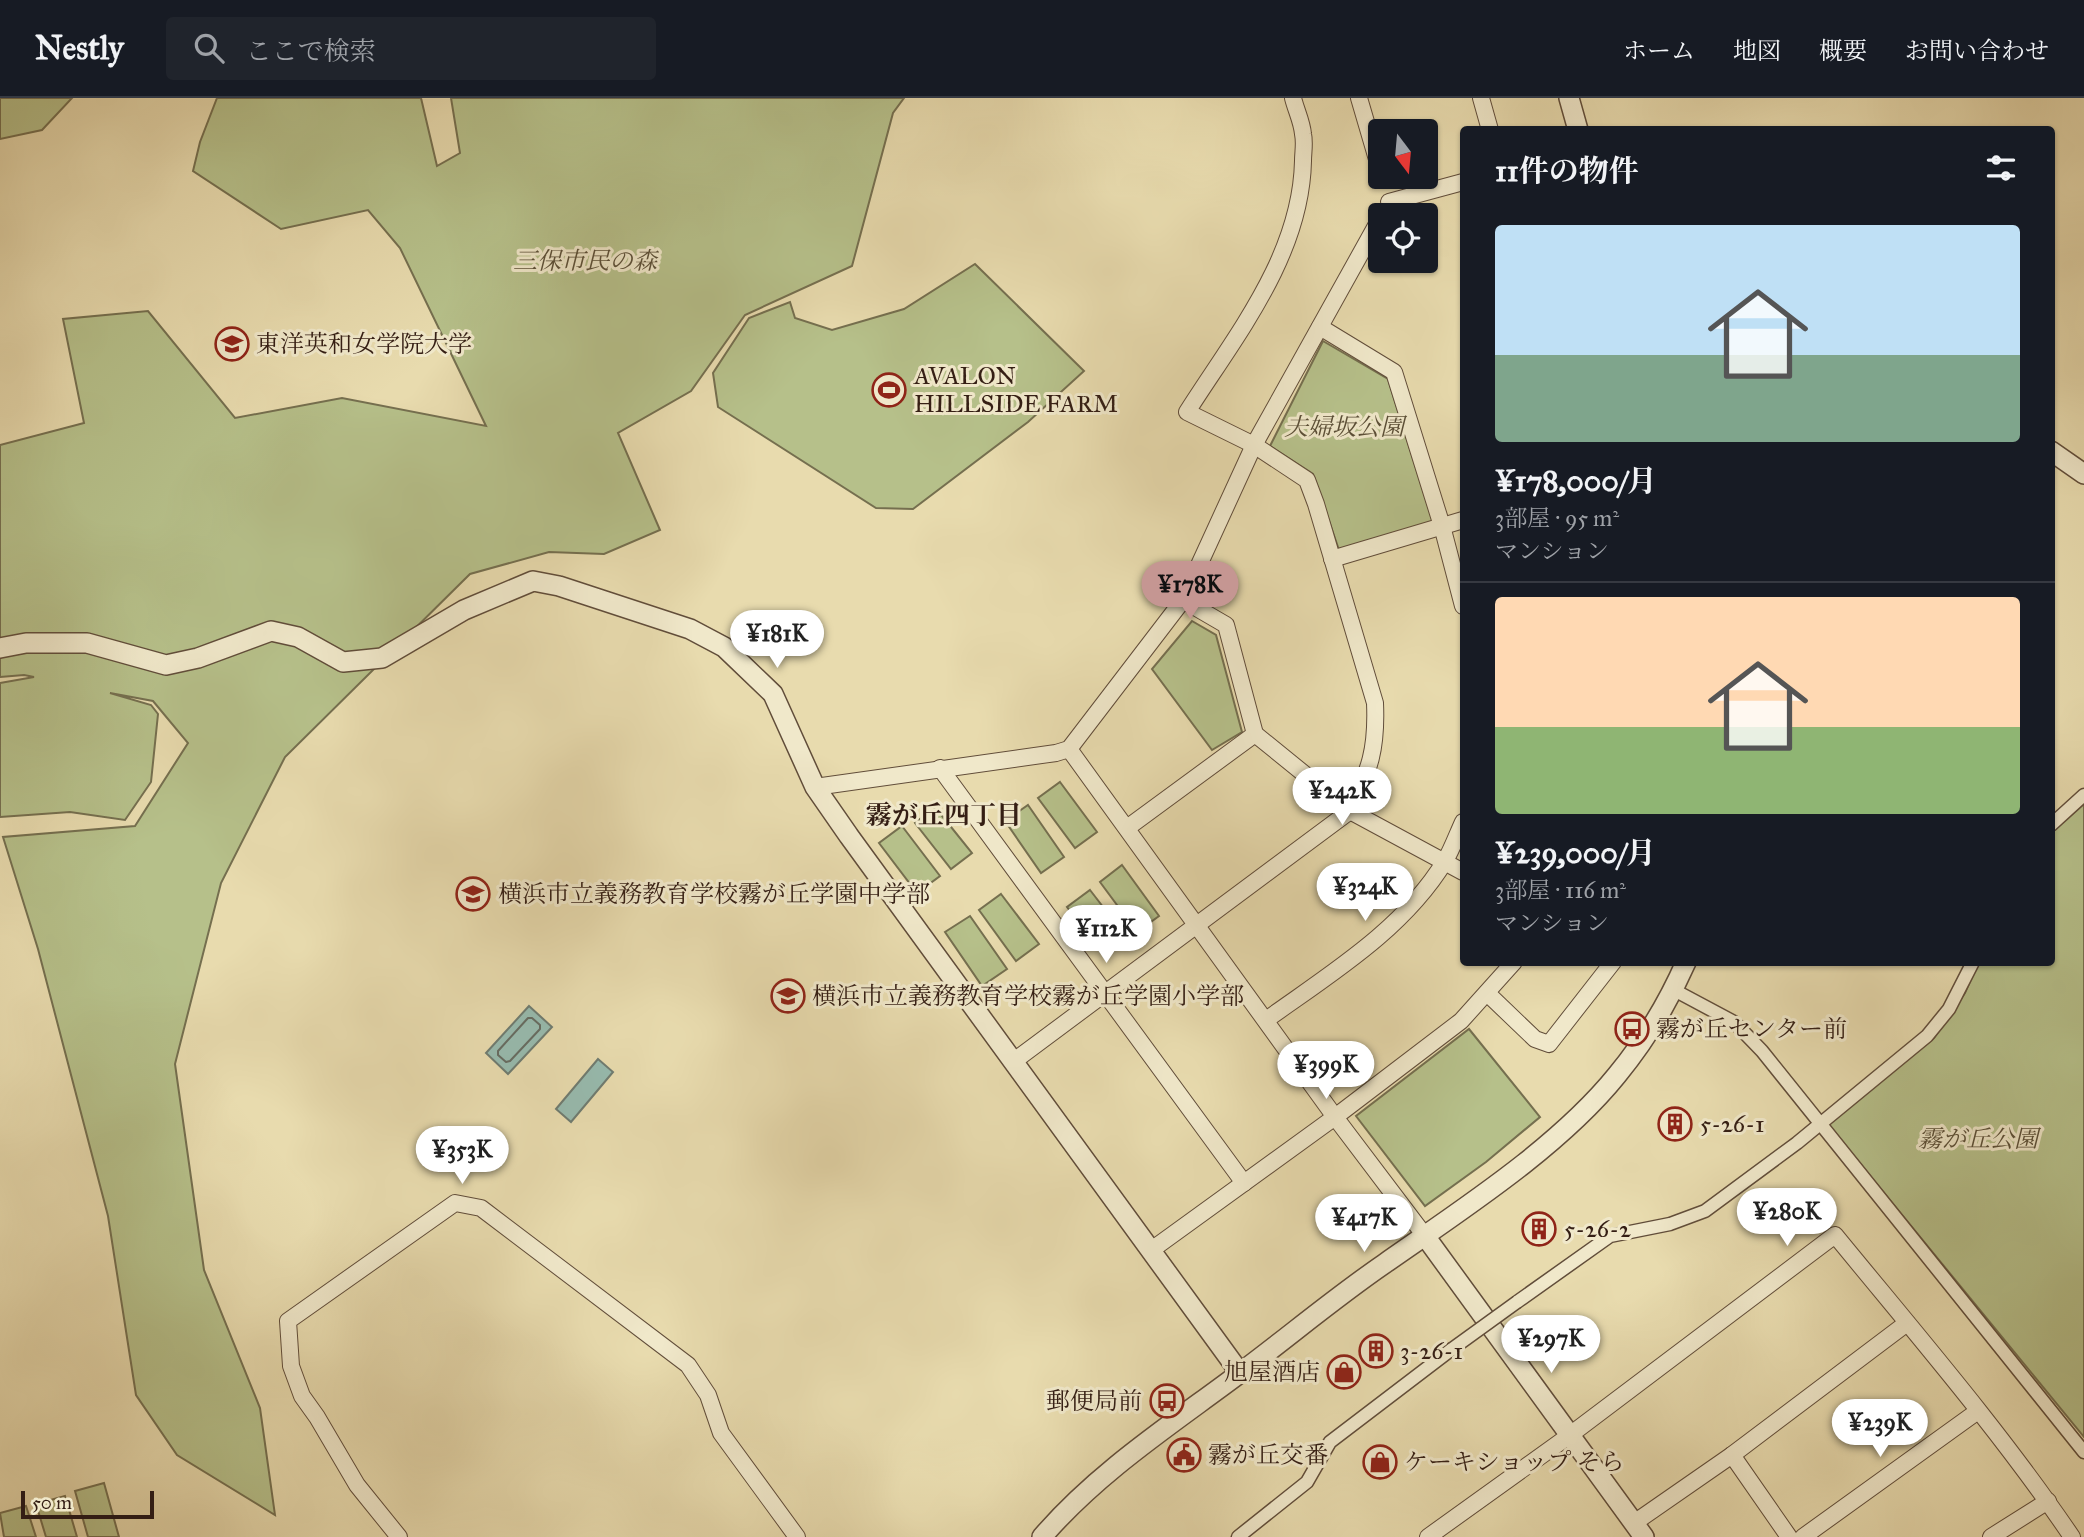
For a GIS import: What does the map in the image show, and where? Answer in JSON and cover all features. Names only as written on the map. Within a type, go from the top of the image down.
[{"type":"street","points":[[1014,1061],[1350,811],[1373,757],[1375,702],[1317,504],[1307,480],[1254,445],[1187,412],[1282,257],[1298,207],[1303,172],[1304,135],[1293,98]]},
{"type":"street","points":[[1359,98],[1368,130]]},
{"type":"street","points":[[1481,98],[1489,126]]},
{"type":"street","points":[[1569,98],[1577,126]]},
{"type":"street","points":[[1410,203],[1460,186]]},
{"type":"street","points":[[815,787],[1069,749],[1183,600],[1254,445],[1368,241]]},
{"type":"street","points":[[1320,327],[1394,372],[1442,526],[1460,595]]},
{"type":"street","points":[[2055,454],[2084,474]]},
{"type":"street","points":[[1332,559],[1460,521]]},
{"type":"street","points":[[0,648],[26,643],[87,643],[166,665],[198,658],[271,631],[298,637],[343,662],[382,658],[464,610],[533,581],[559,586],[627,607],[690,629],[724,647],[773,694],[815,787],[1240,1373]]},
{"type":"street","points":[[1183,600],[1226,625],[1255,734],[1350,811],[1460,870]]},
{"type":"street","points":[[1127,828],[1255,734]]},
{"type":"street","points":[[1069,749],[1639,1530],[1732,1455],[1907,1323]]},
{"type":"street","points":[[940,768],[1244,1183]]},
{"type":"street","points":[[2055,821],[2084,794]]},
{"type":"street","points":[[1266,1020],[1404,913],[1444,861],[1460,828]]},
{"type":"street","points":[[1150,1251],[1335,1117],[1461,1021],[1511,966]]},
{"type":"street","points":[[1487,993],[1535,1039],[1549,1044],[1610,966]]},
{"type":"street","points":[[1042,1537],[1056,1520],[1112,1469],[1368,1275],[1514,1171],[1577,1118],[1617,1076],[1648,1033],[1684,966]]},
{"type":"street","points":[[1238,1537],[1307,1482],[1329,1442],[1452,1349],[1610,1236],[1670,1224],[1705,1211],[1797,1143],[1927,1036],[1949,1009],[1971,966]]},
{"type":"street","points":[[1674,989],[1734,1022],[1762,1051],[2084,1452]]},
{"type":"street","points":[[398,1537],[357,1485],[302,1395],[291,1366],[288,1321],[455,1203],[481,1208],[688,1365],[708,1395],[721,1433],[797,1537]]},
{"type":"street","points":[[1428,1537],[1570,1436],[1835,1234],[1978,1411],[2072,1537]]},
{"type":"street","points":[[1803,1537],[1978,1411]]},
{"type":"street","points":[[1732,1455],[1789,1537]]},
{"type":"street","points":[[1991,1537],[2048,1502]]},
{"type":"green space","points":[[0,98],[72,98],[42,130],[0,139]]},
{"type":"green space","name":"三保市民の森","points":[[217,98],[421,98],[437,166],[460,153],[451,98],[904,98],[893,113],[852,266],[745,315],[691,391],[618,433],[660,530],[604,554],[549,552],[470,574],[285,757],[221,883],[175,1064],[204,1270],[260,1408],[275,1515],[177,1455],[136,1395],[108,1216],[38,949],[3,837],[135,826],[188,743],[153,701],[110,693],[151,705],[158,714],[151,782],[125,820],[70,812],[0,817],[0,683],[34,677],[0,677],[0,445],[84,423],[63,319],[148,311],[235,418],[342,398],[486,426],[400,248],[368,210],[281,229],[193,171],[200,142]]},
{"type":"green space","name":"AVALON HILLSIDE FARM","points":[[975,264],[1084,371],[1028,422],[913,509],[876,508],[718,407],[713,373],[749,318],[790,302],[795,318],[832,330],[904,309]]},
{"type":"green space","name":"夫婦坂公園","points":[[1323,341],[1388,379],[1433,522],[1339,550],[1313,474],[1270,446]]},
{"type":"green space","points":[[1192,621],[1216,635],[1242,732],[1212,750],[1152,669]]},
{"type":"green space","points":[[1060,782],[1097,832],[1075,848],[1038,798]]},
{"type":"green space","name":"霧が丘公園","points":[[2084,802],[2084,1437],[1825,1121],[1934,1038],[1965,993],[1977,966],[2055,966],[2055,829]]},
{"type":"green space","points":[[1028,805],[1064,857],[1041,873],[1005,821]]},
{"type":"green space","points":[[935,807],[972,853],[951,869],[915,823]]},
{"type":"green space","points":[[902,826],[940,876],[917,893],[879,843]]},
{"type":"green space","points":[[1122,865],[1159,916],[1137,932],[1100,882]]},
{"type":"green space","points":[[1090,890],[1127,938],[1104,956],[1067,907]]},
{"type":"green space","points":[[1001,894],[1039,944],[1016,961],[979,910]]},
{"type":"green space","points":[[970,916],[1007,969],[982,986],[945,932]]},
{"type":"green space","points":[[1469,1029],[1540,1117],[1486,1162],[1425,1206],[1356,1116]]},
{"type":"green space","points":[[104,1483],[119,1537],[88,1537],[75,1491]]},
{"type":"green space","points":[[65,1496],[77,1537],[46,1537],[36,1504]]},
{"type":"green space","points":[[26,1506],[36,1537],[4,1537],[0,1513]]},
{"type":"water","points":[[529,1006],[552,1027],[508,1074],[486,1053]]},
{"type":"water","points":[[598,1059],[613,1072],[571,1122],[556,1109]]},
{"type":"place","name":"東洋英和女学院大学","points":[[232,344]]},
{"type":"place","name":"AVALON HILLSIDE FARM","points":[[889,390]]},
{"type":"place","name":"横浜市立義務教育学校霧が丘学園中学部","points":[[473,894]]},
{"type":"place","name":"横浜市立義務教育学校霧が丘学園小学部","points":[[788,996]]},
{"type":"place","name":"霧が丘センター前","points":[[1632,1029]]},
{"type":"place","name":"5-26-1","points":[[1675,1124]]},
{"type":"place","name":"5-26-2","points":[[1539,1229]]},
{"type":"place","name":"3-26-1","points":[[1376,1351]]},
{"type":"place","name":"旭屋酒店","points":[[1344,1372]]},
{"type":"place","name":"郵便局前","points":[[1167,1401]]},
{"type":"place","name":"霧が丘交番","points":[[1184,1455]]},
{"type":"place","name":"ケーキショップ そら","points":[[1380,1462]]},
{"type":"district","name":"霧が丘四丁目","points":[[944,815]]}]
